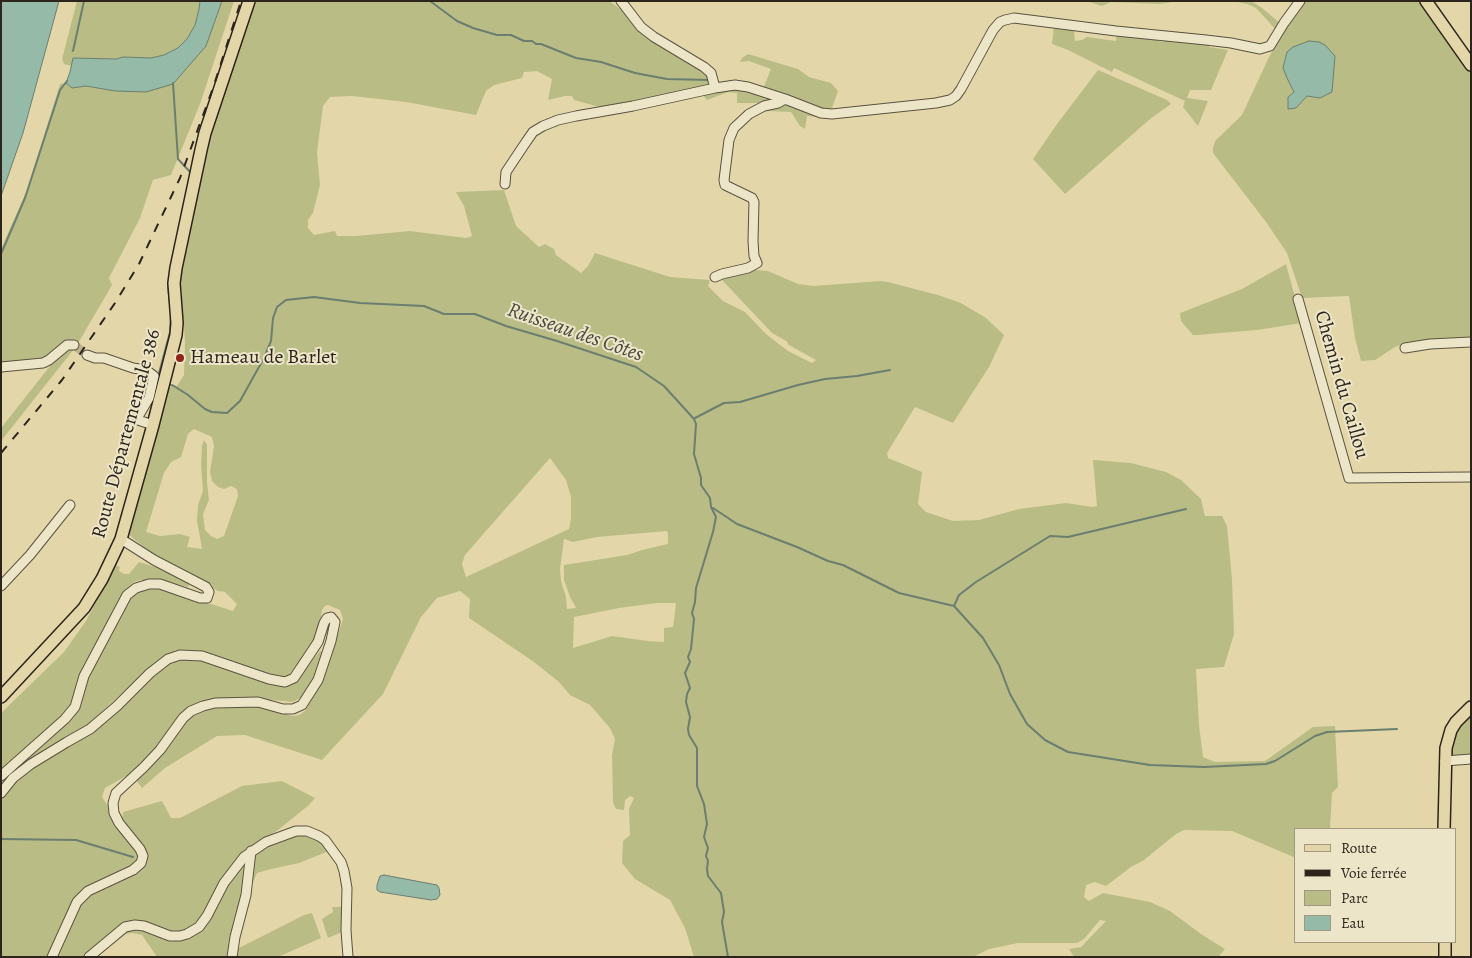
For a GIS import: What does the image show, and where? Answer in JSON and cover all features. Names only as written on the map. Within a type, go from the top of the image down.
[{"type":"main road","name":"Route Départementale 386","points":[[1,697],[84,608],[102,579],[121,539],[176,335],[174,283],[176,268],[205,133],[249,1]]},
{"type":"main road","points":[[1426,1],[1471,65]]},
{"type":"main road","points":[[1444,828],[1446,748],[1456,722],[1471,708]]},
{"type":"main road","points":[[1445,943],[1445,957]]},
{"type":"street","points":[[621,1],[641,27],[674,51],[704,67],[711,73],[715,88]]},
{"type":"street","points":[[504,184],[506,172],[533,132],[558,120],[735,85],[785,99],[821,113],[832,114],[936,103],[950,100],[956,96],[993,30],[1000,22],[1014,18],[1230,43],[1260,49],[1270,46],[1300,1]]},
{"type":"street","points":[[715,277],[757,264],[754,256],[753,240],[754,202],[752,198],[725,185],[729,140],[734,128],[748,114],[785,99]]},
{"type":"street","name":"Chemin du Caillou","points":[[1298,299],[1349,478],[1471,477]]},
{"type":"street","points":[[1404,348],[1430,344],[1471,342]]},
{"type":"street","points":[[1,367],[43,363],[67,345],[74,345]]},
{"type":"street","points":[[87,355],[146,370],[154,376],[149,398],[138,420],[152,425]]},
{"type":"street","points":[[1,586],[30,555],[70,505]]},
{"type":"street","points":[[1,776],[65,719],[75,707],[84,676],[127,595],[136,588],[149,584],[160,584],[200,598],[207,598],[209,592],[206,587],[154,560],[121,539]]},
{"type":"street","points":[[1,793],[13,778],[31,764],[90,729],[117,706],[150,673],[168,659],[180,655],[202,656],[269,679],[286,682],[294,678],[318,642],[327,618],[331,617],[335,622],[331,641],[318,680],[302,705],[293,709],[283,709],[258,702],[215,703],[191,711],[183,718],[160,750],[116,792],[113,802],[114,814],[140,849],[143,856],[141,863],[133,870],[88,891],[77,902],[52,957]]},
{"type":"street","points":[[1445,761],[1471,759]]},
{"type":"street","points":[[89,957],[125,927],[144,926],[170,936],[187,934],[199,926],[207,916],[224,883],[236,866],[251,851],[266,842],[296,831],[307,831],[325,840],[341,862],[347,888],[348,957]]},
{"type":"street","points":[[232,957],[246,895],[251,851]]},
{"type":"green space","points":[[77,1],[200,1],[195,25],[187,39],[178,48],[164,55],[151,58],[73,58],[72,66],[64,64],[62,59]]},
{"type":"green space","points":[[222,1],[234,1],[200,104],[171,175],[153,180],[140,218],[109,278],[112,285],[77,345],[43,360],[1,364],[1,249],[27,190],[60,84],[66,83],[72,88],[86,86],[115,91],[206,46]]},
{"type":"green space","points":[[256,1],[609,1],[623,11],[639,29],[677,56],[706,73],[711,84],[702,89],[603,108],[574,100],[572,96],[548,100],[552,79],[537,71],[524,72],[522,78],[494,85],[486,91],[476,115],[406,102],[352,96],[330,97],[323,106],[317,152],[320,185],[313,213],[308,220],[308,228],[314,235],[335,231],[337,236],[356,236],[410,231],[466,238],[472,236],[464,206],[456,192],[504,190],[516,226],[539,247],[545,244],[554,249],[556,255],[581,273],[588,266],[595,253],[670,277],[710,280],[708,286],[723,301],[745,312],[766,334],[788,351],[812,363],[816,360],[787,344],[788,342],[772,333],[722,280],[722,277],[756,270],[768,271],[798,284],[814,286],[880,281],[938,295],[961,303],[986,318],[1004,335],[989,367],[953,423],[915,407],[887,453],[888,458],[922,472],[918,504],[926,512],[953,521],[979,520],[1019,509],[1066,503],[1097,506],[1093,460],[1131,463],[1166,472],[1181,480],[1201,499],[1205,516],[1222,516],[1227,526],[1232,579],[1234,634],[1224,667],[1196,669],[1203,757],[1215,762],[1265,761],[1313,727],[1335,726],[1338,787],[1332,793],[1330,828],[1294,828],[1294,857],[1232,831],[1184,830],[1106,886],[1095,882],[1086,885],[1084,897],[1089,901],[1103,893],[1150,902],[1170,911],[1225,949],[1218,957],[1074,957],[1069,949],[1081,947],[1106,921],[1100,920],[1084,939],[1077,943],[1018,943],[989,949],[973,957],[694,957],[685,928],[670,900],[635,879],[622,863],[623,841],[630,835],[629,809],[634,798],[630,796],[625,800],[624,810],[616,809],[613,803],[612,755],[615,739],[610,728],[590,705],[570,695],[559,682],[534,662],[469,618],[470,599],[460,591],[437,598],[421,617],[383,694],[322,760],[245,735],[217,736],[165,768],[142,788],[136,780],[196,712],[210,708],[262,706],[292,716],[299,715],[305,711],[322,682],[343,619],[340,610],[328,605],[322,610],[320,625],[313,643],[288,676],[282,678],[196,650],[176,650],[136,680],[85,727],[1,786],[1,779],[71,717],[80,705],[89,675],[130,597],[140,590],[151,587],[161,588],[233,611],[237,604],[225,592],[218,591],[153,555],[127,533],[167,388],[177,386],[184,375],[185,341],[180,278],[206,154],[216,116]],"holes":[[[194,429],[212,437],[214,446],[210,472],[212,481],[218,487],[224,489],[231,486],[237,489],[238,496],[224,536],[217,539],[211,536],[205,530],[203,514],[209,500],[207,445],[204,440],[201,465],[203,491],[198,505],[197,521],[202,549],[187,547],[190,537],[180,534],[160,536],[146,532],[164,473],[171,462],[181,457],[188,434]],[[550,458],[566,480],[571,497],[569,529],[466,577],[462,564],[465,555]],[[667,531],[668,544],[627,555],[564,565],[564,580],[576,608],[567,609],[560,569],[564,539],[573,542],[597,537]],[[657,603],[676,603],[673,627],[664,628],[664,642],[612,636],[573,648],[574,617]]]},
{"type":"green space","points":[[1086,1],[1179,1],[1159,4],[1111,2],[1102,6]]},
{"type":"green space","points":[[1233,1],[1251,1],[1280,23],[1276,30],[1256,8]]},
{"type":"green space","points":[[1303,1],[1419,1],[1471,74],[1471,338],[1407,343],[1395,347],[1375,360],[1361,361],[1355,338],[1349,296],[1302,298],[1287,253],[1266,222],[1213,153],[1215,141],[1242,115],[1269,57],[1290,19]],"holes":[[[1335,56],[1320,98],[1307,96],[1296,108],[1288,97]]]},
{"type":"green space","points":[[1054,26],[1074,30],[1075,41],[1087,37],[1116,41],[1117,34],[1157,38],[1158,41],[1163,42],[1165,39],[1210,44],[1209,47],[1228,50],[1211,90],[1190,90],[1187,98],[1208,101],[1198,126],[1183,107],[1185,101],[1114,68],[1112,72],[1052,44]]},
{"type":"green space","points":[[748,54],[798,69],[809,77],[831,83],[838,91],[831,111],[822,110],[763,89],[771,69],[749,61],[740,62]]},
{"type":"green space","points":[[1098,70],[1167,100],[1171,104],[1150,119],[1065,194],[1033,159]]},
{"type":"green space","points":[[736,87],[778,99],[765,103],[737,103],[737,93],[728,92],[707,100],[703,95]]},
{"type":"green space","points":[[785,102],[819,115],[819,117],[807,116],[805,129],[800,126],[791,112],[767,111],[766,107]]},
{"type":"green space","points":[[1286,264],[1302,323],[1257,330],[1193,335],[1181,321],[1180,313],[1242,289]]},
{"type":"green space","points":[[71,347],[74,349],[1,441],[1,428],[50,366],[67,348]]},
{"type":"green space","points":[[139,562],[175,573],[190,582],[188,587],[164,581],[140,580],[134,582],[125,590],[81,676],[75,698],[69,710],[1,770],[1,713],[64,652],[86,621],[115,565],[120,567],[119,571],[129,574]]},
{"type":"green space","points":[[320,651],[323,652],[312,683],[300,698],[293,702],[260,699],[214,700],[200,702],[191,706],[182,714],[150,756],[128,775],[105,788],[102,797],[140,855],[137,864],[87,889],[49,957],[1,957],[1,798],[14,779],[66,745],[166,664],[174,660],[201,659],[288,685],[294,683]]},
{"type":"green space","points":[[1471,714],[1471,756],[1455,756],[1451,754],[1450,743],[1455,729]]},
{"type":"green space","points":[[282,781],[315,798],[278,830],[243,852],[234,862],[218,888],[203,919],[188,931],[175,934],[132,922],[86,957],[55,957],[79,904],[92,892],[142,865],[122,818],[123,812],[162,801],[171,818],[180,818],[242,786]]},
{"type":"green space","points":[[289,835],[310,835],[318,839],[329,851],[299,863],[257,873],[253,882],[250,882],[254,853],[264,845]]},
{"type":"green space","points":[[240,864],[246,866],[229,957],[157,957],[142,935],[132,933],[126,934],[102,953],[101,951],[123,931],[134,928],[186,939]]},
{"type":"green space","points":[[332,907],[342,907],[342,932],[328,938],[322,919],[333,912]]},
{"type":"green space","points":[[312,913],[321,938],[278,957],[235,957],[235,950],[304,915]]},
{"type":"water","points":[[1,1],[59,1],[23,133],[1,196]]},
{"type":"water","points":[[200,1],[222,1],[206,46],[173,84],[146,92],[115,91],[86,86],[72,88],[66,83],[73,58],[151,58],[164,55],[178,48],[187,39],[195,25]]},
{"type":"water","points":[[1309,41],[1325,45],[1335,56],[1332,92],[1320,98],[1307,96],[1296,108],[1288,109],[1288,97],[1294,92],[1283,68],[1287,52],[1293,47]]},
{"type":"water","points":[[384,875],[437,885],[440,895],[437,899],[431,900],[380,892],[377,890],[377,885],[380,876]]},
{"type":"waterway","points":[[73,51],[84,1]]},
{"type":"waterway","points":[[430,1],[457,21],[473,28],[497,35],[511,35],[524,41],[532,41],[576,58],[601,62],[635,73],[667,79],[710,80]]},
{"type":"waterway","points":[[1,254],[25,198],[60,90],[67,81]]},
{"type":"waterway","name":"Ruisseau des Côtes","points":[[173,83],[178,159],[191,173]]},
{"type":"waterway","name":"Ruisseau des Côtes","points":[[170,305],[168,286],[172,261]]},
{"type":"waterway","name":"Ruisseau des Côtes","points":[[168,384],[188,395],[205,409],[212,412],[227,413],[240,401],[264,358],[271,341],[273,318],[277,307],[286,300],[314,297],[360,303],[424,306],[444,314],[475,314],[506,326],[636,367],[664,386],[694,419],[696,424],[694,454],[701,478],[701,485],[710,498],[711,507],[716,517],[696,588],[692,613],[694,619],[691,649],[688,657],[690,662],[685,673],[690,688],[686,702],[690,717],[688,729],[689,735],[697,748],[697,786],[704,804],[707,824],[704,837],[708,848],[706,856],[708,876],[721,893],[724,912],[722,922],[728,957]]},
{"type":"waterway","name":"Ruisseau des Côtes","points":[[159,381],[158,377],[170,332],[171,315]]},
{"type":"waterway","points":[[695,418],[724,403],[740,402],[825,379],[890,370]]},
{"type":"waterway","name":"Ruisseau des Côtes","points":[[713,508],[737,524],[828,561],[843,565],[899,593],[954,606],[983,638],[999,665],[1010,694],[1027,724],[1045,740],[1068,752],[1150,765],[1204,767],[1266,764],[1275,761],[1315,736],[1327,732],[1397,729]]},
{"type":"waterway","points":[[954,606],[959,595],[976,582],[1050,536],[1068,537],[1186,509]]},
{"type":"waterway","points":[[1,839],[76,840],[133,857]]},
{"type":"tunnel","points":[[74,345],[87,355]]},
{"type":"railway","points":[[1,453],[62,380],[115,303],[139,264],[180,178],[213,88],[241,1]]},
{"type":"place","name":"Hameau de Barlet","points":[[180,358]]}]
